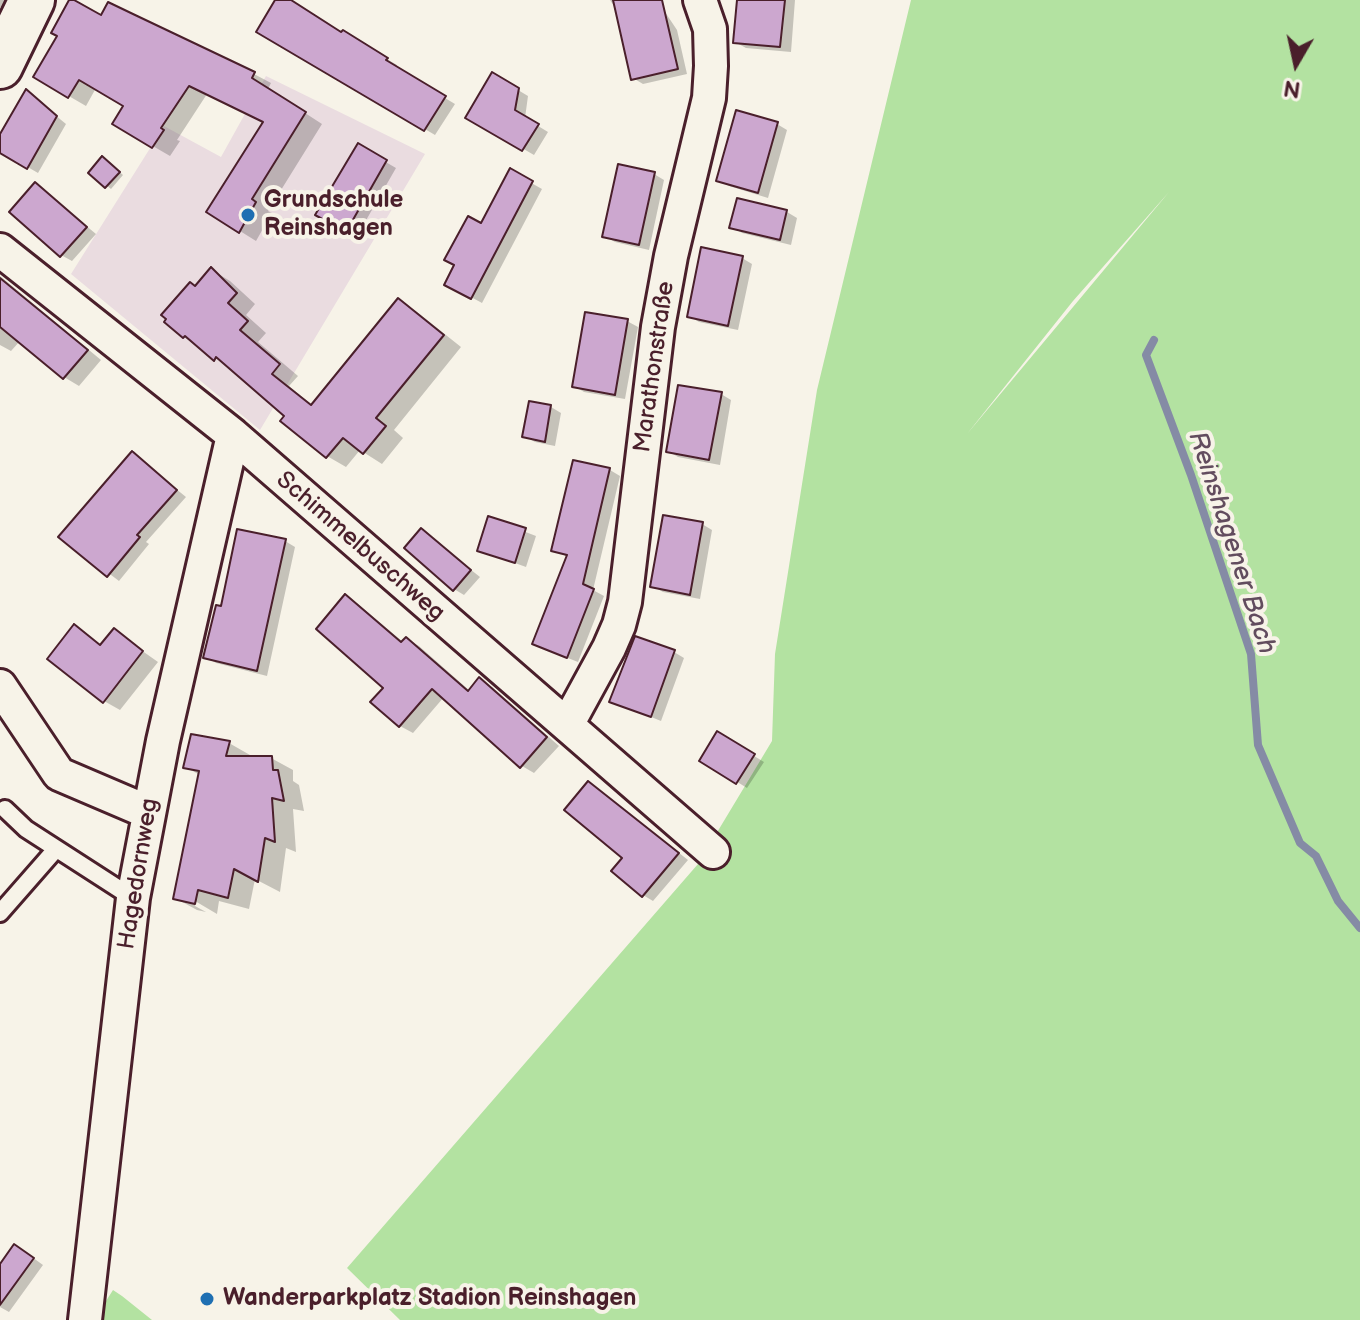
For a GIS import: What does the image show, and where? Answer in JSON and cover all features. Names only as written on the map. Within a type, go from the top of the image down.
[{"type":"main road","points":[[0,66],[32,0]]},
{"type":"street","name":"Marathonstraße","points":[[567,725],[609,648],[625,602],[658,327],[676,230],[709,98],[710,29],[700,0]]},
{"type":"street","name":"Schimmelbuschweg","points":[[0,250],[233,435],[713,852]]},
{"type":"street","name":"Hagedornweg","points":[[85,1320],[133,898],[148,812],[233,435]]},
{"type":"street","points":[[0,686],[59,774],[148,812]]},
{"type":"lane","points":[[5,809],[26,829],[133,898]]},
{"type":"lane","points":[[0,913],[56,849]]},
{"type":"shaded area","name":"Grundschule Reinshagen","points":[[266,76],[425,154],[260,430],[71,274],[164,126],[221,157]]},
{"type":"green space","points":[[911,0],[1360,0],[1360,1320],[400,1320],[347,1268],[698,864],[772,741],[775,654],[817,390]],"holes":[[[1169,192],[967,434],[1073,301]]]},
{"type":"green space","points":[[113,1290],[152,1320],[99,1320],[99,1312]]},
{"type":"building","points":[[69,0],[101,15],[108,2],[255,72],[252,78],[306,112],[252,199],[256,202],[239,233],[206,212],[263,122],[189,86],[161,128],[164,130],[152,148],[112,124],[123,106],[79,80],[68,98],[33,77],[57,36],[51,33]]},
{"type":"building","points":[[275,0],[291,0],[446,96],[424,131],[256,32]]},
{"type":"building","points":[[613,0],[662,0],[678,69],[631,80]]},
{"type":"building","points":[[737,0],[785,0],[780,47],[733,43]]},
{"type":"building","points":[[492,72],[519,88],[515,110],[539,124],[522,151],[465,118]]},
{"type":"building","points":[[26,89],[57,116],[27,169],[0,153],[0,134]]},
{"type":"building","points":[[736,110],[778,122],[758,193],[716,181]]},
{"type":"building","points":[[358,143],[387,160],[346,232],[315,215]]},
{"type":"building","points":[[102,156],[120,172],[105,188],[88,173]]},
{"type":"building","points":[[618,164],[655,172],[639,245],[602,237]]},
{"type":"building","points":[[510,168],[533,181],[471,299],[444,285],[454,265],[444,260],[468,216],[481,223]]},
{"type":"building","points":[[35,182],[87,227],[60,257],[9,212]]},
{"type":"building","points":[[737,198],[787,210],[780,240],[729,228]]},
{"type":"building","points":[[701,247],[743,256],[728,326],[687,317]]},
{"type":"building","points":[[211,267],[237,293],[228,303],[248,321],[240,330],[280,364],[272,374],[311,405],[398,298],[444,335],[376,418],[386,426],[363,454],[343,438],[326,458],[280,421],[284,416],[216,357],[214,361],[164,322],[166,319],[161,315],[190,282],[195,286]]},
{"type":"building","points":[[0,278],[88,350],[63,379],[0,327]]},
{"type":"building","points":[[585,312],[628,319],[615,395],[572,387]]},
{"type":"building","points":[[678,385],[722,392],[709,460],[666,452]]},
{"type":"building","points":[[529,401],[551,405],[545,442],[522,437]]},
{"type":"building","points":[[132,451],[177,490],[137,535],[140,537],[107,577],[58,537]]},
{"type":"building","points":[[573,460],[610,468],[583,584],[594,589],[567,658],[532,644],[567,555],[551,551]]},
{"type":"building","points":[[663,515],[703,522],[690,595],[650,587]]},
{"type":"building","points":[[488,516],[526,528],[515,563],[477,551]]},
{"type":"building","points":[[421,528],[471,570],[453,591],[404,548]]},
{"type":"building","points":[[237,529],[286,539],[257,671],[203,658],[216,605],[221,606]]},
{"type":"building","points":[[345,594],[401,642],[406,637],[468,691],[479,677],[547,737],[520,768],[432,689],[399,727],[370,702],[383,688],[316,629]]},
{"type":"building","points":[[74,624],[100,645],[114,628],[143,651],[103,703],[47,659]]},
{"type":"building","points":[[635,636],[675,650],[651,717],[609,702]]},
{"type":"building","points":[[717,731],[755,754],[736,784],[699,761]]},
{"type":"building","points":[[191,734],[230,741],[226,756],[272,756],[273,770],[278,770],[284,801],[272,798],[275,842],[265,838],[258,882],[234,869],[228,898],[198,890],[195,904],[173,899],[199,771],[183,768]]},
{"type":"building","points":[[588,781],[679,853],[642,897],[611,871],[622,858],[564,810]]},
{"type":"building","points":[[14,1244],[34,1258],[0,1305],[0,1264]]},
{"type":"waterway","name":"Reinshagener Bach","points":[[1154,340],[1146,355],[1191,475],[1251,654],[1258,745],[1300,843],[1316,856],[1338,901],[1360,928]]},
{"type":"place","name":"Grundschule Reinshagen","points":[[248,215]]},
{"type":"place","name":"Wanderparkplatz Stadion Reinshagen","points":[[207,1299]]}]
